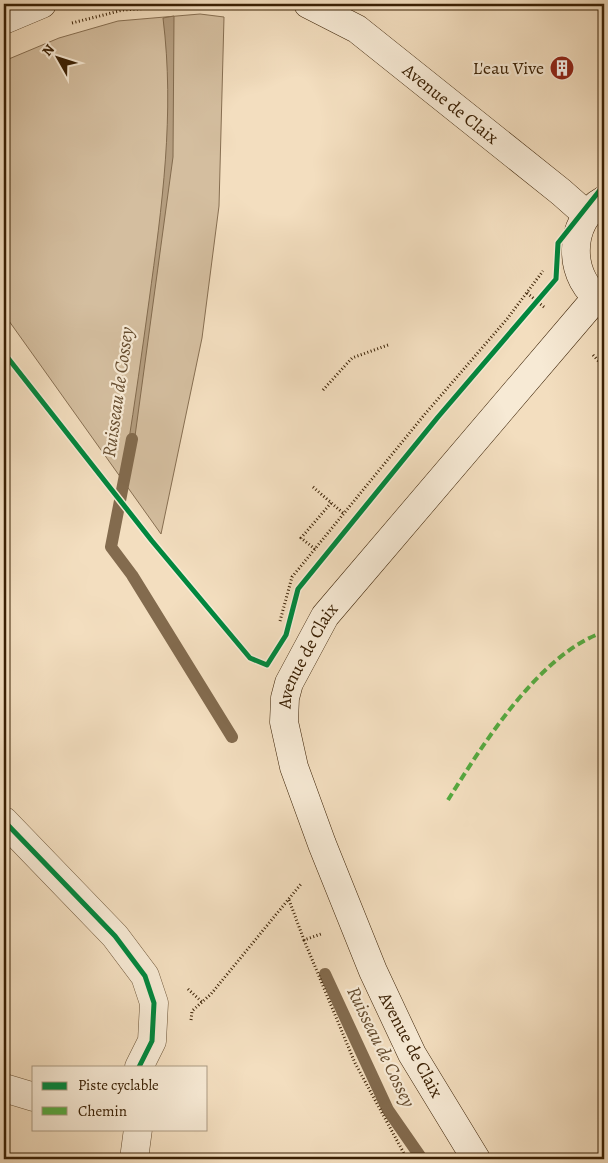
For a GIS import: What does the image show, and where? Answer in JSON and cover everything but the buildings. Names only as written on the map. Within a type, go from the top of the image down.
[{"type":"main road","points":[[4,20],[42,4]]},
{"type":"main road","name":"Avenue de Claix","points":[[308,4],[357,29],[561,192],[596,208],[577,236],[576,258],[582,280],[600,300],[325,616],[289,683],[285,698],[284,722],[294,767],[322,844],[373,971],[412,1054],[476,1159]]},
{"type":"main road","points":[[4,821],[115,936],[145,976],[154,1003],[152,1041],[139,1066]]},
{"type":"main road","points":[[4,1088],[32,1096]]},
{"type":"main road","points":[[134,1159],[138,1130]]},
{"type":"path","points":[[71,24],[123,10],[182,6]]},
{"type":"path","points":[[278,630],[292,577],[343,513],[507,319],[548,263]]},
{"type":"path","points":[[531,308],[544,294]]},
{"type":"path","points":[[323,390],[352,358],[388,345]]},
{"type":"path","points":[[313,486],[343,513]]},
{"type":"path","points":[[316,549],[301,538],[331,502]]},
{"type":"path","points":[[189,1030],[192,1011],[211,994],[305,878]]},
{"type":"path","points":[[304,940],[355,1063],[407,1159]]},
{"type":"shaded area","points":[[200,14],[224,17],[219,206],[202,338],[161,534],[4,314],[4,61],[59,38],[118,21]]},
{"type":"shaded area","points":[[174,16],[173,157],[132,458],[127,452],[154,266],[165,160],[168,89],[163,18]]},
{"type":"waterway","name":"Ruisseau de Cossey","points":[[132,439],[111,547],[132,575],[232,737]]},
{"type":"waterway","name":"Ruisseau de Cossey","points":[[325,974],[388,1110],[422,1159]]},
{"type":"marked path","points":[[448,800],[496,728],[536,680],[558,659],[580,643],[604,632]]},
{"type":"cycle path","points":[[4,353],[152,541],[250,658],[267,665],[286,635],[298,589],[438,417],[556,279],[558,243],[604,185]]},
{"type":"cycle path","points":[[4,821],[115,936],[145,976],[154,1003],[152,1041],[140,1066]]},
{"type":"place","name":"L'eau Vive","points":[[562,68]]}]
